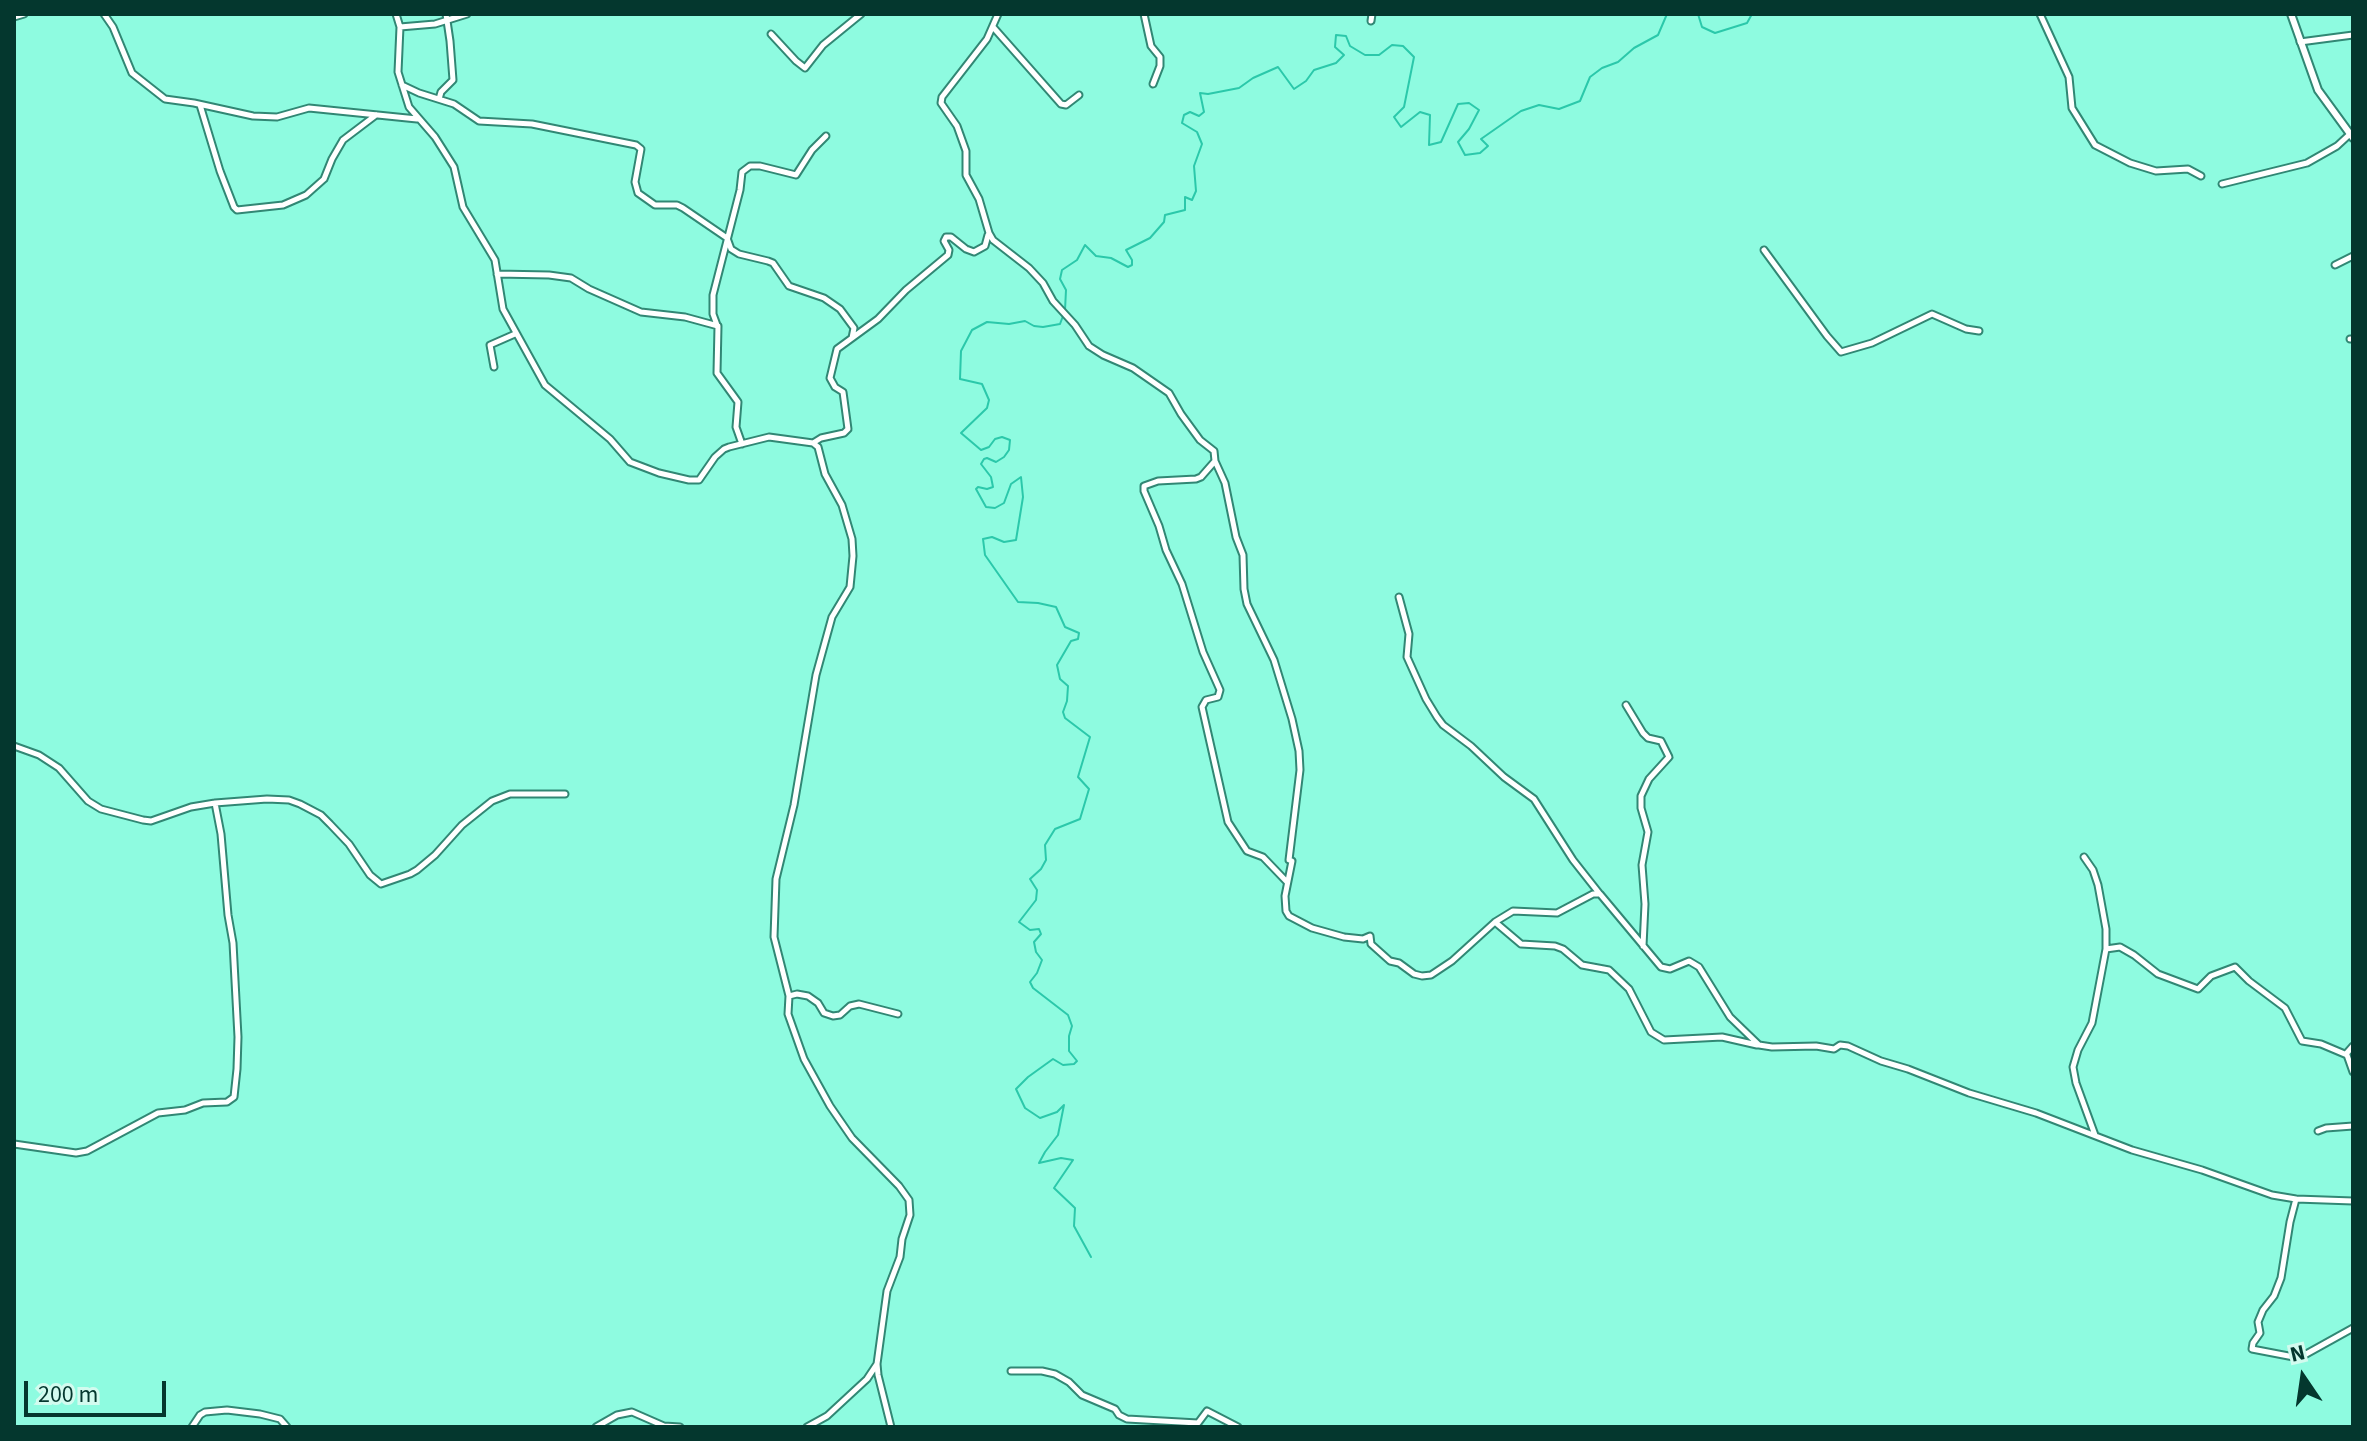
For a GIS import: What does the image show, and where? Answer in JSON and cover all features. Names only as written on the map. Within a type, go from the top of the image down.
[{"type":"street","points":[[14,17],[24,14]]},
{"type":"street","points":[[104,14],[113,27],[130,69],[161,98],[253,116],[277,117],[309,108],[418,119]]},
{"type":"street","points":[[396,14],[400,27],[398,62],[401,85],[409,107],[448,156],[458,178],[460,199],[495,260],[503,309],[545,385],[610,439],[630,462],[689,480],[699,480],[724,449],[769,437],[813,443],[818,447],[825,474],[842,505],[852,539],[849,590],[832,617],[816,675],[794,805],[776,879],[774,937],[789,996],[788,1014],[804,1059],[852,1138],[909,1200],[909,1223],[887,1291],[877,1364],[891,1427]]},
{"type":"street","points":[[400,27],[428,25],[446,17],[467,14]]},
{"type":"street","points":[[771,34],[805,68],[823,45],[861,14]]},
{"type":"street","points":[[998,14],[976,55],[941,101],[957,126],[966,151],[966,175],[979,199],[993,240],[1043,283],[1053,301],[1089,346],[1133,368],[1169,393],[1200,440],[1214,451],[1243,555],[1247,604],[1274,660],[1298,742],[1300,770],[1285,905],[1289,916],[1312,928],[1344,937],[1363,939],[1370,936],[1371,944],[1390,961],[1399,963],[1418,976],[1431,975],[1452,961],[1495,922],[1515,910],[1560,913],[1593,894],[1600,894]]},
{"type":"street","points":[[1144,14],[1151,46],[1160,57],[1153,84]]},
{"type":"street","points":[[2040,14],[2069,77],[2072,108],[2095,145],[2130,163],[2156,171],[2188,169],[2201,176]]},
{"type":"street","points":[[2222,184],[2307,163],[2351,136],[2324,100],[2291,14]]},
{"type":"street","points":[[439,99],[441,92],[453,80],[446,17]]},
{"type":"street","points":[[993,27],[1061,104],[1066,105],[1079,95]]},
{"type":"street","points":[[2300,42],[2353,35]]},
{"type":"street","points":[[401,85],[460,107],[479,121],[532,124],[636,145],[641,149],[635,182],[638,193],[655,205],[683,208],[727,238],[731,249],[739,254],[773,263],[789,286],[824,298],[840,309],[854,328],[852,338]]},
{"type":"street","points":[[200,105],[220,171],[237,210],[276,206],[306,195],[324,179],[343,140],[377,114]]},
{"type":"street","points":[[742,444],[736,427],[738,402],[717,373],[719,327],[713,314],[713,295],[740,190],[740,176],[746,168],[760,166],[796,175],[812,150],[826,136]]},
{"type":"street","points":[[813,443],[848,429],[843,392],[835,387],[829,375],[837,349],[878,319],[906,290],[948,255],[944,241],[946,237],[974,252],[985,246],[989,233]]},
{"type":"street","points":[[1764,250],[1841,352],[1889,336],[1930,315],[1979,331]]},
{"type":"street","points":[[2335,265],[2353,256]]},
{"type":"street","points":[[497,274],[560,275],[641,312],[685,317],[717,325]]},
{"type":"street","points":[[854,328],[864,329]]},
{"type":"street","points":[[494,367],[490,345],[515,334]]},
{"type":"street","points":[[1215,461],[1201,477],[1158,481],[1144,486],[1144,491],[1220,690],[1218,697],[1206,700],[1202,707],[1228,822],[1247,851],[1263,857],[1288,882]]},
{"type":"street","points":[[1399,597],[1409,634],[1407,657],[1426,699],[1443,725],[1538,802],[1573,860],[1643,947],[1665,969],[1689,961],[1696,965],[1730,1017],[1759,1045]]},
{"type":"street","points":[[1626,705],[1643,733],[1648,738],[1661,741],[1669,757],[1649,779],[1641,796],[1648,832],[1642,865],[1645,904],[1643,947]]},
{"type":"street","points":[[14,746],[39,755],[59,768],[88,801],[110,812],[151,821],[191,807],[215,803],[289,800],[321,815],[381,884],[417,870],[462,825],[492,801],[510,794],[565,794]]},
{"type":"street","points":[[14,1144],[76,1153],[87,1151],[158,1113],[185,1110],[203,1103],[227,1102],[234,1097],[238,1037],[233,943],[215,803]]},
{"type":"street","points":[[2084,857],[2093,870],[2100,894],[2106,949],[2093,1021],[2073,1067],[2096,1136]]},
{"type":"street","points":[[1495,922],[1521,944],[1555,946],[1582,965],[1609,970],[1629,989],[1651,1032],[1664,1040],[1722,1037],[1772,1047],[1816,1046],[1834,1049],[1840,1045],[1848,1046],[1969,1093],[2036,1113],[2132,1150],[2229,1178],[2272,1195],[2353,1201]]},
{"type":"street","points":[[2106,949],[2120,947],[2158,974],[2198,989],[2209,978],[2235,967],[2285,1008],[2302,1041],[2321,1044],[2346,1054],[2353,1072]]},
{"type":"street","points":[[789,996],[808,996],[818,1003],[824,1013],[833,1016],[859,1004],[898,1014]]},
{"type":"street","points":[[2346,1054],[2353,1046]]},
{"type":"street","points":[[2318,1131],[2353,1126]]},
{"type":"street","points":[[2296,1199],[2281,1278],[2258,1322],[2260,1333],[2254,1339],[2252,1349],[2299,1358],[2353,1328]]},
{"type":"street","points":[[807,1427],[827,1416],[867,1379],[877,1364]]},
{"type":"street","points":[[1011,1371],[1055,1374],[1082,1395],[1115,1409],[1127,1419],[1198,1423],[1207,1411],[1238,1427]]},
{"type":"street","points":[[192,1427],[205,1412],[227,1410],[280,1419],[287,1427]]},
{"type":"street","points":[[596,1427],[617,1415],[632,1412],[659,1424],[680,1427]]},
{"type":"waterway","points":[[1065,310],[1066,290],[1060,279],[1062,270],[1077,260],[1085,245],[1096,256],[1111,258],[1128,267],[1132,265],[1132,260],[1126,250],[1150,238],[1164,222],[1165,215],[1185,210],[1185,197],[1192,200],[1196,191],[1194,166],[1202,144],[1197,132],[1182,123],[1184,115],[1190,112],[1199,116],[1204,112],[1200,93],[1239,88],[1278,67],[1294,89],[1306,81],[1314,70],[1336,63],[1344,55],[1335,47],[1336,35],[1346,36],[1350,46],[1365,55],[1379,55],[1392,45],[1403,46],[1414,57],[1404,107],[1394,117],[1401,127],[1420,112],[1430,115],[1429,145],[1441,142],[1458,104],[1469,103],[1479,110],[1458,142],[1465,155],[1480,153],[1488,146],[1481,139],[1521,111],[1539,105],[1559,109],[1580,101],[1590,77],[1658,35],[1667,14]]},
{"type":"waterway","points":[[1698,14],[1702,27],[1715,33],[1747,23],[1752,14]]},
{"type":"waterway","points":[[1063,316],[1060,324],[1043,327],[1025,321],[1009,324],[987,322],[972,330],[961,351],[960,379],[982,384],[989,400],[987,408],[961,433],[981,450],[989,447],[995,439],[1002,437],[1010,440],[1004,457],[996,462],[987,458],[981,464],[991,477],[993,487],[976,489],[986,507],[995,508],[1004,503],[1011,484],[1021,477],[1023,497],[1016,540],[983,539],[985,555],[1018,602],[1056,607],[1065,627],[1079,633],[1078,639],[1071,641],[1057,665],[1060,679],[1068,686],[1063,712],[1065,718],[1090,737],[1078,777],[1089,789],[1080,819],[1055,829],[1045,845],[1046,860],[1030,879],[1037,890],[1036,900],[1019,922],[1030,930],[1039,929],[1041,934],[1034,942],[1042,960],[1030,982],[1033,988],[1068,1015],[1072,1026],[1069,1051],[1077,1061],[1063,1065],[1053,1059],[1016,1089],[1025,1108],[1040,1118],[1057,1112],[1064,1105],[1058,1135],[1039,1163],[1061,1158],[1073,1160],[1054,1188],[1075,1208],[1074,1226],[1091,1257]]}]
